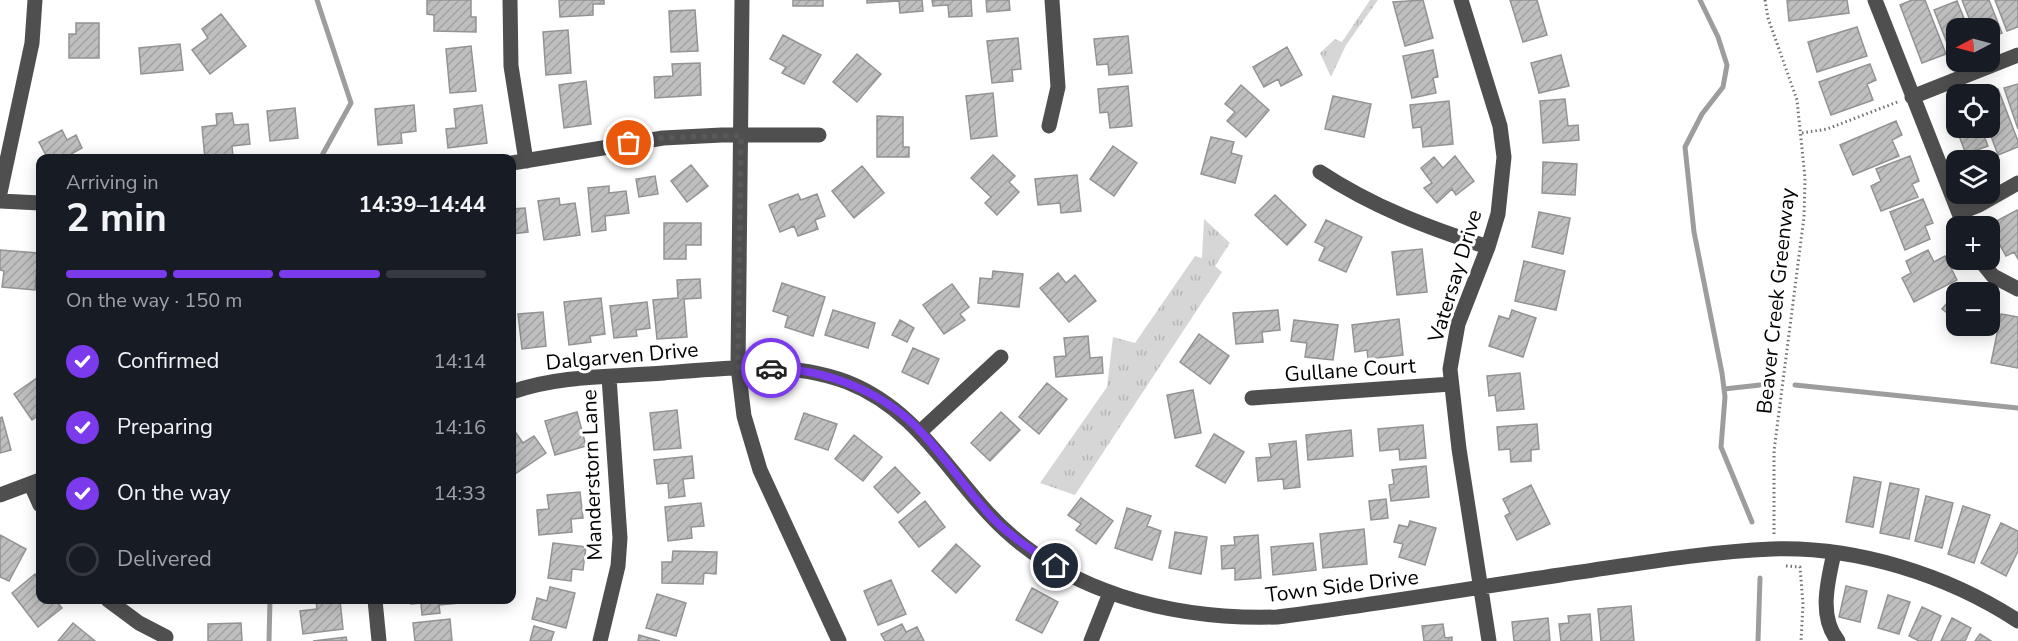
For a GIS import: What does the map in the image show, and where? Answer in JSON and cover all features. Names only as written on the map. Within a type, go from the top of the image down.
[{"type":"street","points":[[0,193],[32,43],[35,0]]},
{"type":"street","points":[[510,0],[511,66],[519,162],[663,138],[819,135]]},
{"type":"street","points":[[742,0],[738,367],[744,416],[760,470],[839,641]]},
{"type":"street","points":[[1048,126],[1058,87],[1052,0]]},
{"type":"street","name":"Vatersay Drive","points":[[1461,0],[1500,126],[1504,157],[1498,214],[1488,248],[1458,324],[1451,360],[1451,384],[1489,641]]},
{"type":"street","points":[[1875,0],[1907,98],[1960,216]]},
{"type":"street","points":[[1907,98],[2018,55]]},
{"type":"street","points":[[1320,172],[1347,189],[1412,222],[1488,248]]},
{"type":"street","points":[[1967,216],[1979,205],[2018,183]]},
{"type":"street","points":[[0,201],[36,203]]},
{"type":"street","points":[[1988,270],[1993,276],[2018,289]]},
{"type":"street","points":[[921,431],[1001,357]]},
{"type":"street","name":"Dalgarven Drive","points":[[516,391],[546,382],[738,367]]},
{"type":"street","name":"Town Side Drive","points":[[738,367],[792,368],[848,383],[885,403],[921,431],[988,513],[1009,533],[1056,566],[1110,593],[1182,613],[1262,617],[1385,603],[1652,561],[1774,549],[1860,557],[1945,583],[2018,621]]},
{"type":"street","name":"Manderstorn Lane","points":[[600,641],[618,566],[620,538],[609,378]]},
{"type":"street","name":"Gullane Court","points":[[1252,398],[1451,384]]},
{"type":"street","points":[[0,495],[36,483]]},
{"type":"street","points":[[1834,553],[1826,606],[1829,625],[1838,641]]},
{"type":"street","points":[[1091,641],[1110,593]]},
{"type":"street","points":[[113,604],[139,623],[166,637]]},
{"type":"street","points":[[375,604],[379,641]]},
{"type":"path","name":"Beaver Creek Greenway","points":[[1765,0],[1768,18],[1797,100],[1802,133],[1804,217],[1774,451],[1774,538]]},
{"type":"path","points":[[1802,133],[1827,129],[1907,98]]},
{"type":"path","points":[[1800,567],[1803,604],[1801,641]]},
{"type":"green space","points":[[1370,0],[1378,0],[1346,45],[1331,77],[1320,53],[1335,39],[1342,42]]},
{"type":"green space","points":[[1204,219],[1230,243],[1215,266],[1222,272],[1075,495],[1040,483],[1107,387],[1113,337],[1135,343],[1195,256],[1202,258]]},
{"type":"building","points":[[427,0],[471,0],[471,17],[476,17],[476,32],[434,31],[434,15],[427,14]]},
{"type":"building","points":[[559,0],[604,0],[604,4],[593,4],[593,15],[560,17]]},
{"type":"building","points":[[793,0],[823,0],[823,6],[793,6]]},
{"type":"building","points":[[867,0],[922,0],[923,11],[900,13],[899,1],[867,3]]},
{"type":"building","points":[[932,0],[971,0],[972,16],[949,17],[948,5],[933,6]]},
{"type":"building","points":[[986,0],[1009,0],[1010,10],[987,12]]},
{"type":"building","points":[[1423,0],[1433,38],[1405,46],[1393,2]]},
{"type":"building","points":[[1510,0],[1537,0],[1547,35],[1523,42]]},
{"type":"building","points":[[1787,0],[1847,0],[1849,13],[1789,21]]},
{"type":"building","points":[[1912,0],[1925,0],[1946,54],[1922,63],[1900,5]]},
{"type":"building","points":[[1962,0],[1989,0],[1996,18],[1969,18]]},
{"type":"building","points":[[1995,0],[2018,0],[2018,27],[2007,31]]},
{"type":"building","points":[[1957,1],[1964,18],[1946,18],[1946,40],[1934,10]]},
{"type":"building","points":[[695,10],[698,51],[671,52],[669,11]]},
{"type":"building","points":[[221,14],[246,46],[210,74],[192,50],[208,38],[202,29]]},
{"type":"building","points":[[76,23],[99,23],[99,58],[69,58],[69,34],[76,34]]},
{"type":"building","points":[[1857,27],[1867,56],[1817,72],[1808,42]]},
{"type":"building","points":[[568,30],[571,73],[546,75],[543,32]]},
{"type":"building","points":[[783,35],[821,55],[804,84],[782,73],[786,67],[770,59]]},
{"type":"building","points":[[1128,36],[1132,73],[1109,75],[1108,64],[1097,65],[1094,39]]},
{"type":"building","points":[[1018,38],[1021,69],[1012,70],[1013,81],[992,83],[987,41]]},
{"type":"building","points":[[180,44],[183,70],[141,74],[139,48]]},
{"type":"building","points":[[471,46],[476,91],[450,93],[446,49]]},
{"type":"building","points":[[1287,47],[1302,75],[1281,86],[1278,79],[1264,87],[1253,67]]},
{"type":"building","points":[[1433,50],[1438,77],[1433,78],[1436,93],[1412,98],[1403,56]]},
{"type":"building","points":[[857,54],[881,74],[857,102],[833,82]]},
{"type":"building","points":[[1561,55],[1569,86],[1539,93],[1531,63]]},
{"type":"building","points":[[700,63],[701,95],[655,98],[654,77],[673,76],[672,64]]},
{"type":"building","points":[[1870,64],[1876,80],[1867,84],[1873,100],[1831,115],[1819,82]]},
{"type":"building","points":[[586,81],[591,124],[564,128],[559,85]]},
{"type":"building","points":[[2018,84],[2018,129],[2004,88]]},
{"type":"building","points":[[1241,85],[1269,110],[1246,137],[1227,121],[1235,112],[1225,104]]},
{"type":"building","points":[[1128,86],[1132,126],[1110,128],[1108,112],[1100,113],[1098,89]]},
{"type":"building","points":[[993,93],[997,136],[971,139],[966,96]]},
{"type":"building","points":[[2000,94],[2018,141],[2018,147],[2000,154],[2000,150],[1996,150],[1992,138],[2000,138]]},
{"type":"building","points":[[1333,96],[1371,104],[1364,137],[1325,129]]},
{"type":"building","points":[[1565,99],[1568,126],[1578,125],[1579,140],[1543,143],[1540,101]]},
{"type":"building","points":[[1449,101],[1453,144],[1423,147],[1421,127],[1413,128],[1410,105]]},
{"type":"building","points":[[414,105],[416,131],[401,133],[402,143],[378,145],[375,109]]},
{"type":"building","points":[[482,105],[487,143],[448,148],[446,129],[456,128],[454,109]]},
{"type":"building","points":[[295,108],[298,138],[270,141],[267,111]]},
{"type":"building","points":[[232,113],[234,125],[248,124],[250,144],[232,146],[233,154],[205,154],[202,127],[217,125],[216,114]]},
{"type":"building","points":[[877,116],[903,117],[903,147],[909,147],[909,157],[877,157]]},
{"type":"building","points":[[1896,121],[1902,135],[1892,140],[1899,156],[1853,175],[1840,145]]},
{"type":"building","points":[[62,130],[67,140],[76,135],[82,148],[71,154],[45,154],[39,142]]},
{"type":"building","points":[[1211,137],[1234,142],[1231,153],[1242,156],[1235,183],[1201,174]]},
{"type":"building","points":[[1960,138],[1985,138],[1988,146],[1977,150],[1964,150]]},
{"type":"building","points":[[1113,146],[1137,163],[1114,196],[1090,179]]},
{"type":"building","points":[[993,155],[1015,176],[1009,182],[1019,192],[997,215],[985,203],[991,197],[971,178]]},
{"type":"building","points":[[1455,156],[1474,181],[1456,195],[1452,189],[1437,203],[1424,188],[1432,183],[1421,168],[1434,157],[1443,168]]},
{"type":"building","points":[[1910,156],[1919,181],[1912,184],[1918,197],[1881,211],[1871,186],[1881,181],[1876,169]]},
{"type":"building","points":[[1543,162],[1577,164],[1575,195],[1542,193]]},
{"type":"building","points":[[691,165],[708,186],[687,202],[671,181]]},
{"type":"building","points":[[862,166],[884,193],[854,218],[832,191]]},
{"type":"building","points":[[1077,175],[1081,211],[1061,213],[1060,203],[1038,205],[1035,179]]},
{"type":"building","points":[[655,176],[658,194],[639,197],[636,179]]},
{"type":"building","points":[[609,186],[609,193],[626,191],[629,213],[605,216],[606,230],[592,232],[588,188]]},
{"type":"building","points":[[798,194],[801,200],[817,194],[825,216],[815,220],[818,229],[798,236],[794,226],[780,232],[769,205]]},
{"type":"building","points":[[1275,195],[1306,225],[1287,245],[1255,215]]},
{"type":"building","points":[[559,198],[560,205],[575,203],[580,235],[544,240],[538,201]]},
{"type":"building","points":[[1923,199],[1933,223],[1925,226],[1930,239],[1905,250],[1890,212]]},
{"type":"building","points":[[525,208],[528,232],[516,234],[516,209]]},
{"type":"building","points":[[2017,210],[2018,259],[2014,252],[2006,256],[2000,245],[2000,219]]},
{"type":"building","points":[[1539,212],[1570,218],[1563,254],[1532,247]]},
{"type":"building","points":[[1326,220],[1362,237],[1346,272],[1319,260],[1325,247],[1315,242]]},
{"type":"building","points":[[664,223],[701,223],[701,245],[686,245],[686,259],[664,259]]},
{"type":"building","points":[[1422,249],[1427,292],[1397,295],[1392,252]]},
{"type":"building","points":[[0,250],[36,253],[35,290],[2,287],[4,271],[0,270]]},
{"type":"building","points":[[1928,250],[1934,262],[1945,256],[1946,270],[1952,270],[1957,280],[1946,282],[1946,286],[1914,302],[1902,278],[1911,273],[1906,261]]},
{"type":"building","points":[[1524,261],[1565,271],[1556,310],[1515,301]]},
{"type":"building","points":[[993,271],[1023,274],[1019,307],[978,303],[980,278],[992,279]]},
{"type":"building","points":[[1058,273],[1066,283],[1075,275],[1096,301],[1069,322],[1040,288]]},
{"type":"building","points":[[700,279],[701,298],[684,299],[687,337],[657,339],[653,300],[678,298],[677,280]]},
{"type":"building","points":[[782,283],[825,297],[813,336],[785,327],[788,316],[773,311]]},
{"type":"building","points":[[952,284],[969,307],[960,314],[965,320],[944,334],[923,305]]},
{"type":"building","points":[[601,298],[605,334],[590,336],[591,342],[569,345],[564,302]]},
{"type":"building","points":[[647,302],[650,328],[636,330],[637,336],[614,338],[610,306]]},
{"type":"building","points":[[833,310],[875,323],[868,348],[825,335]]},
{"type":"building","points":[[1278,310],[1280,330],[1262,332],[1263,342],[1236,344],[1233,313]]},
{"type":"building","points":[[1512,310],[1536,318],[1523,357],[1489,346],[1499,316],[1509,319]]},
{"type":"building","points":[[543,312],[546,346],[522,349],[518,314]]},
{"type":"building","points":[[2001,314],[2018,317],[2018,368],[1991,363],[1997,336],[2000,336]]},
{"type":"building","points":[[1399,319],[1403,355],[1368,359],[1367,350],[1355,352],[1352,325]]},
{"type":"building","points":[[900,320],[914,328],[907,342],[892,335]]},
{"type":"building","points":[[1294,320],[1338,325],[1333,360],[1305,357],[1307,343],[1291,341]]},
{"type":"building","points":[[1199,334],[1229,356],[1210,384],[1180,362]]},
{"type":"building","points":[[1088,336],[1090,358],[1102,357],[1103,373],[1056,377],[1054,357],[1066,356],[1064,338]]},
{"type":"building","points":[[913,348],[939,359],[928,384],[902,372]]},
{"type":"building","points":[[1520,373],[1524,409],[1497,411],[1495,395],[1489,396],[1487,376]]},
{"type":"building","points":[[36,379],[36,417],[32,420],[14,394]]},
{"type":"building","points":[[1047,383],[1067,399],[1039,434],[1019,417]]},
{"type":"building","points":[[1193,390],[1201,433],[1175,438],[1167,395]]},
{"type":"building","points":[[677,410],[681,448],[654,450],[650,413]]},
{"type":"building","points":[[577,412],[586,446],[555,455],[545,421]]},
{"type":"building","points":[[1001,412],[1020,430],[990,461],[971,443]]},
{"type":"building","points":[[804,413],[837,424],[828,450],[795,439]]},
{"type":"building","points":[[2,417],[11,450],[0,453],[0,418]]},
{"type":"building","points":[[1537,424],[1539,449],[1531,450],[1531,461],[1511,462],[1510,449],[1499,450],[1497,427]]},
{"type":"building","points":[[1423,425],[1426,458],[1400,460],[1399,449],[1380,451],[1378,429]]},
{"type":"building","points":[[1351,430],[1353,456],[1308,460],[1306,435]]},
{"type":"building","points":[[516,433],[523,443],[534,436],[546,453],[516,473]]},
{"type":"building","points":[[1214,434],[1244,452],[1225,483],[1196,466]]},
{"type":"building","points":[[854,435],[882,457],[863,481],[835,459]]},
{"type":"building","points":[[1296,441],[1300,487],[1284,489],[1283,479],[1258,481],[1256,458],[1271,457],[1269,444]]},
{"type":"building","points":[[692,456],[694,478],[683,479],[685,496],[669,498],[668,483],[657,484],[654,460]]},
{"type":"building","points":[[1426,466],[1429,497],[1391,501],[1389,485],[1394,484],[1392,470]]},
{"type":"building","points":[[895,467],[920,493],[898,513],[874,487]]},
{"type":"building","points":[[1854,477],[1881,482],[1873,527],[1846,522]]},
{"type":"building","points":[[1890,483],[1919,489],[1909,539],[1880,533]]},
{"type":"building","points":[[1531,485],[1550,524],[1517,540],[1505,516],[1510,513],[1503,499]]},
{"type":"building","points":[[580,492],[583,518],[571,519],[572,532],[539,535],[537,510],[549,509],[547,495]]},
{"type":"building","points":[[1926,496],[1953,503],[1942,548],[1915,541]]},
{"type":"building","points":[[1081,498],[1113,521],[1096,544],[1076,530],[1081,524],[1068,515]]},
{"type":"building","points":[[1386,499],[1388,518],[1371,520],[1369,501]]},
{"type":"building","points":[[925,501],[945,527],[919,547],[899,522]]},
{"type":"building","points":[[701,503],[704,526],[691,527],[692,538],[668,541],[665,507]]},
{"type":"building","points":[[1963,506],[1990,515],[1974,563],[1948,554]]},
{"type":"building","points":[[1127,508],[1151,516],[1147,526],[1161,531],[1152,560],[1115,548]]},
{"type":"building","points":[[1410,521],[1436,528],[1425,565],[1399,557],[1403,544],[1394,542],[1399,525],[1408,527]]},
{"type":"building","points":[[2001,523],[2018,531],[2018,551],[2006,576],[1981,563]]},
{"type":"building","points":[[1364,529],[1367,564],[1323,568],[1320,534]]},
{"type":"building","points":[[1175,532],[1207,537],[1201,574],[1169,568]]},
{"type":"building","points":[[0,535],[26,549],[9,581],[0,577]]},
{"type":"building","points":[[1258,535],[1261,578],[1235,580],[1235,568],[1222,569],[1221,546],[1235,545],[1234,537]]},
{"type":"building","points":[[553,543],[586,547],[583,570],[572,569],[571,581],[548,578]]},
{"type":"building","points":[[1313,543],[1316,570],[1273,575],[1271,547]]},
{"type":"building","points":[[956,544],[980,566],[956,593],[932,571]]},
{"type":"building","points":[[673,551],[717,552],[716,574],[704,573],[703,584],[662,583],[662,562],[672,562]]},
{"type":"building","points":[[35,574],[36,604],[58,604],[62,608],[38,627],[12,593]]},
{"type":"building","points":[[891,580],[906,614],[878,625],[864,591]]},
{"type":"building","points":[[1846,586],[1867,591],[1860,622],[1839,617]]},
{"type":"building","points":[[550,587],[575,593],[566,628],[532,619],[537,598],[547,601]]},
{"type":"building","points":[[1032,588],[1058,602],[1042,633],[1016,620]]},
{"type":"building","points":[[657,594],[686,603],[676,636],[646,628]]},
{"type":"building","points":[[1888,595],[1910,602],[1899,634],[1878,628]]},
{"type":"building","points":[[316,604],[340,604],[343,629],[303,634],[300,611],[317,609]]},
{"type":"building","points":[[421,604],[449,604],[439,605],[440,613],[422,615]]},
{"type":"building","points":[[1631,606],[1634,641],[1601,641],[1598,609]]},
{"type":"building","points":[[1922,607],[1941,616],[1931,641],[1919,641],[1909,636]]},
{"type":"building","points":[[1590,614],[1592,641],[1561,641],[1559,624],[1569,623],[1568,616]]},
{"type":"building","points":[[1548,618],[1550,641],[1514,641],[1512,622]]},
{"type":"building","points":[[1952,618],[1971,628],[1965,641],[1941,641]]},
{"type":"building","points":[[450,619],[452,641],[415,641],[413,623]]},
{"type":"building","points":[[73,623],[95,641],[58,641]]},
{"type":"building","points":[[241,623],[242,641],[208,641],[208,624]]},
{"type":"building","points":[[902,624],[906,632],[917,627],[924,641],[885,641],[881,634]]},
{"type":"building","points":[[1443,624],[1445,638],[1452,637],[1452,641],[1424,641],[1422,626]]},
{"type":"building","points":[[534,626],[554,632],[551,641],[530,641]]},
{"type":"building","points":[[1980,634],[1991,641],[1975,641]]},
{"type":"building","points":[[639,635],[660,641],[638,641]]},
{"type":"building","points":[[346,637],[347,641],[313,641]]},
{"type":"waterway","points":[[317,0],[351,103],[323,154]]},
{"type":"waterway","points":[[1700,0],[1718,37],[1727,65],[1723,87],[1702,114],[1685,147],[1694,232],[1725,397],[1721,447],[1752,522]]},
{"type":"waterway","points":[[1724,389],[1760,385]]},
{"type":"waterway","points":[[1795,385],[2018,408]]},
{"type":"waterway","points":[[1758,641],[1760,578]]},
{"type":"waterway","points":[[269,641],[270,604]]},
{"type":"way so far","points":[[629,143],[663,138],[741,135],[738,367],[771,368]]},
{"type":"route","points":[[771,368],[792,368],[825,375],[848,383],[885,403],[921,431],[988,513],[1009,533],[1056,566]]}]
